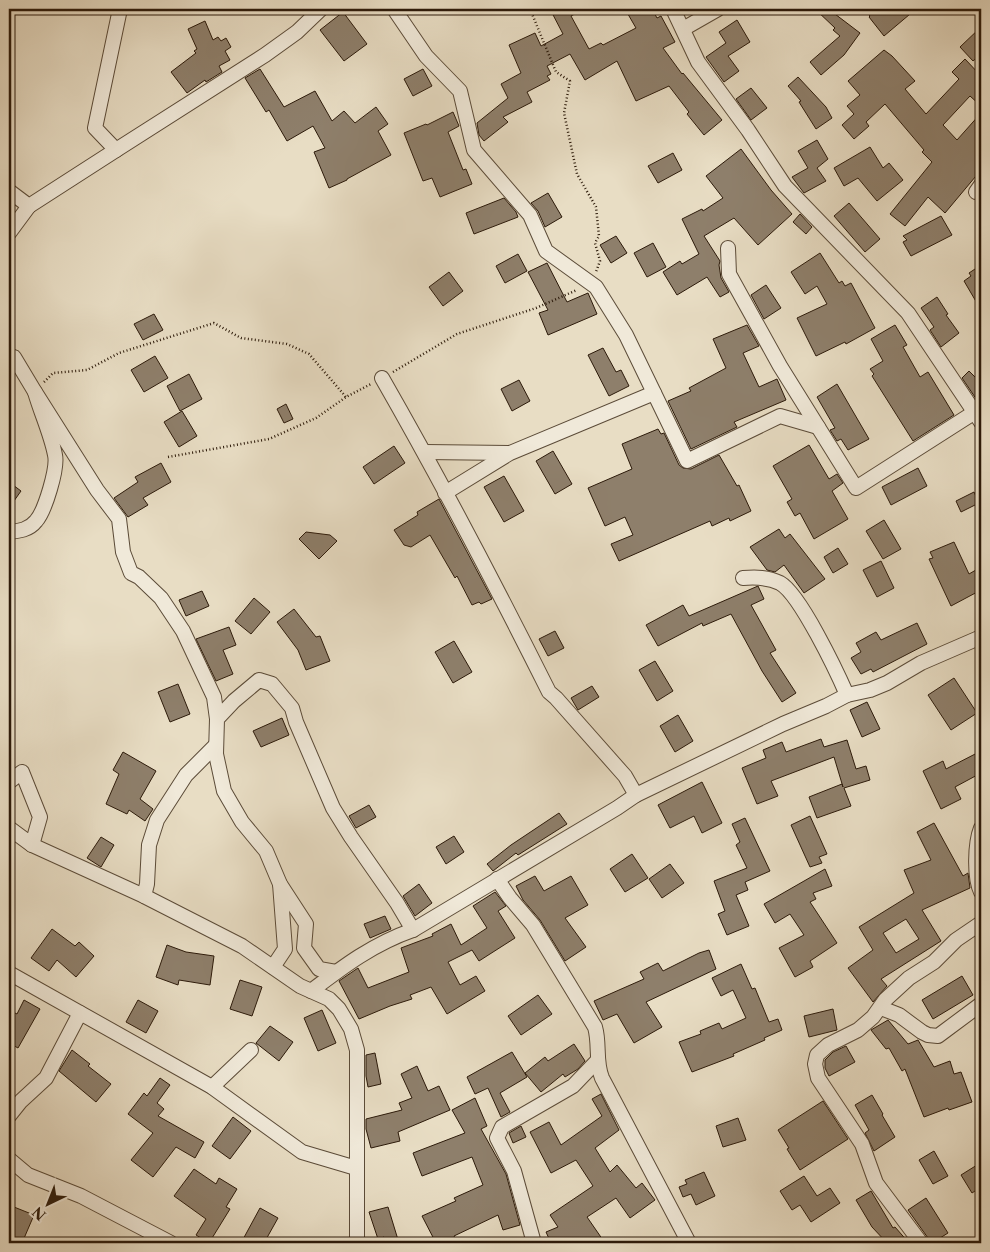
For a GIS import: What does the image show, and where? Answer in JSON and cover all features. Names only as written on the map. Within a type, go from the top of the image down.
[{"type":"street","points":[[116,150],[95,128],[120,9]]},
{"type":"street","points":[[9,233],[30,206],[265,55],[297,32],[321,9]]},
{"type":"street","points":[[394,9],[426,56],[460,91],[474,150],[530,215],[546,251],[596,287],[626,335],[686,460],[780,416],[818,427]]},
{"type":"street","points":[[673,9],[698,62],[748,130],[785,186],[908,313],[978,417],[856,488],[780,366],[729,274],[728,248]]},
{"type":"street","points":[[683,29],[718,9]]},
{"type":"street","points":[[9,191],[30,206]]},
{"type":"street","points":[[9,356],[14,357],[97,490],[119,519],[123,552],[131,573],[139,577],[161,598],[183,631],[214,697],[217,719],[216,754],[224,791],[242,822],[266,851],[280,884],[306,924],[304,948],[318,968],[336,972]]},
{"type":"street","points":[[382,378],[425,452],[503,600],[548,692],[556,698],[625,776],[636,795]]},
{"type":"street","points":[[9,532],[23,531],[36,522],[45,505],[52,483],[56,457],[35,392]]},
{"type":"street","points":[[445,493],[510,453],[654,393]]},
{"type":"street","points":[[425,452],[510,453]]},
{"type":"street","points":[[743,578],[766,578],[780,583],[789,590],[838,674],[846,695]]},
{"type":"street","points":[[311,991],[358,956],[388,940],[413,930],[636,795],[846,695],[887,684],[921,663],[981,637]]},
{"type":"street","points":[[217,719],[234,701],[259,680],[272,684],[292,708],[296,722],[333,808],[350,837],[397,903],[413,930]]},
{"type":"street","points":[[144,896],[147,884],[149,845],[157,820],[186,775],[216,746]]},
{"type":"street","points":[[9,782],[22,772],[40,817],[32,845]]},
{"type":"street","points":[[9,828],[32,845],[144,896],[242,946],[300,986],[329,998],[339,1009],[351,1029],[357,1050],[357,1243]]},
{"type":"street","points":[[981,828],[978,837],[977,883],[981,892]]},
{"type":"street","points":[[497,879],[533,925],[595,1027],[597,1034],[597,1061],[602,1078],[683,1240]]},
{"type":"street","points":[[273,967],[285,949],[280,884]]},
{"type":"street","points":[[921,1243],[876,1183],[862,1144],[818,1078],[815,1064],[817,1055],[828,1045],[858,1030],[873,1017],[885,1000],[909,978],[934,962],[956,940],[981,923]]},
{"type":"street","points":[[9,973],[212,1087],[302,1152],[356,1168]]},
{"type":"street","points":[[881,1008],[899,1015],[928,1035],[938,1036],[981,1004]]},
{"type":"street","points":[[9,1116],[21,1101],[46,1078],[80,1013]]},
{"type":"street","points":[[212,1087],[251,1050]]},
{"type":"street","points":[[534,1243],[514,1171],[497,1138],[502,1127],[573,1086],[597,1061]]},
{"type":"street","points":[[9,1159],[28,1175],[81,1196],[171,1243]]},
{"type":"path","points":[[168,457],[269,439],[316,418],[346,397],[457,334],[536,308],[591,284],[600,261],[595,243],[600,236],[596,207],[577,174],[564,113],[570,81],[556,72],[530,9]]},
{"type":"path","points":[[35,392],[52,373],[87,370],[119,353],[214,323],[241,338],[287,344],[309,354],[346,397]]},
{"type":"building","points":[[550,9],[584,9],[571,16],[589,49],[601,43],[603,45],[636,28],[625,9],[652,9],[657,18],[661,16],[675,42],[663,48],[682,74],[722,120],[704,135],[687,114],[689,112],[669,86],[636,101],[617,61],[585,80],[570,54],[547,66],[551,74],[547,76],[550,80],[527,92],[532,102],[503,117],[508,122],[484,141],[479,135],[477,123],[508,98],[501,84],[521,73],[509,45],[535,33],[541,46],[563,34]]},
{"type":"building","points":[[815,9],[841,9],[835,14],[860,33],[844,55],[821,75],[810,62],[840,36],[833,30],[835,28]]},
{"type":"building","points":[[864,9],[916,9],[884,36]]},
{"type":"building","points":[[343,12],[367,44],[344,61],[320,30]]},
{"type":"building","points":[[737,20],[750,42],[728,56],[739,71],[724,82],[706,57],[726,43],[719,32]]},
{"type":"building","points":[[205,21],[213,40],[218,37],[221,41],[226,38],[231,47],[225,51],[230,60],[219,66],[222,72],[206,82],[205,80],[187,93],[171,72],[196,53],[194,51],[197,49],[188,29]]},
{"type":"building","points":[[981,27],[981,54],[973,61],[960,47]]},
{"type":"building","points":[[884,50],[915,81],[905,89],[926,114],[959,79],[952,72],[965,59],[981,76],[981,106],[970,96],[943,125],[957,140],[981,113],[981,170],[945,213],[928,197],[905,226],[890,214],[932,162],[885,104],[866,122],[869,126],[854,139],[842,125],[854,114],[847,106],[860,95],[848,81]]},
{"type":"building","points":[[260,69],[284,107],[315,91],[332,121],[344,111],[355,123],[376,107],[388,124],[378,131],[391,155],[329,188],[314,152],[325,148],[313,126],[287,141],[269,110],[266,112],[245,78]]},
{"type":"building","points":[[423,69],[432,86],[413,96],[404,79]]},
{"type":"building","points":[[798,77],[826,107],[832,118],[816,129],[799,102],[801,101],[788,86]]},
{"type":"building","points":[[751,88],[767,108],[751,120],[736,99]]},
{"type":"building","points":[[453,112],[459,126],[448,132],[463,170],[466,169],[472,184],[440,197],[432,178],[423,181],[404,133],[427,125]]},
{"type":"building","points":[[817,140],[828,159],[817,168],[826,181],[804,193],[792,177],[808,168],[798,151]]},
{"type":"building","points":[[870,147],[883,168],[889,163],[903,180],[877,201],[858,178],[844,186],[834,168]]},
{"type":"building","points":[[741,149],[771,190],[792,214],[758,245],[734,218],[704,236],[720,261],[721,278],[729,292],[720,297],[707,277],[677,295],[663,272],[680,261],[682,264],[699,254],[682,219],[702,209],[703,211],[723,198],[706,176]]},
{"type":"building","points":[[673,153],[682,170],[658,183],[648,166]]},
{"type":"building","points":[[548,193],[562,217],[545,227],[538,211],[531,203]]},
{"type":"building","points":[[504,198],[518,217],[474,234],[466,213]]},
{"type":"building","points":[[849,203],[880,239],[865,252],[834,216]]},
{"type":"building","points":[[800,214],[812,227],[806,234],[793,222]]},
{"type":"building","points":[[941,216],[952,235],[911,256],[903,242],[907,240],[903,236]]},
{"type":"building","points":[[616,236],[627,253],[611,263],[600,245]]},
{"type":"building","points":[[653,243],[666,267],[647,277],[634,253]]},
{"type":"building","points":[[820,253],[839,283],[842,281],[845,286],[851,283],[875,328],[846,344],[845,342],[816,356],[797,318],[827,304],[817,286],[805,294],[791,272]]},
{"type":"building","points":[[518,254],[527,271],[505,283],[496,266]]},
{"type":"building","points":[[547,263],[567,302],[588,293],[597,314],[548,335],[539,313],[548,310],[528,272]]},
{"type":"building","points":[[981,265],[981,310],[964,281],[971,276],[969,273]]},
{"type":"building","points":[[449,272],[463,291],[443,306],[429,287]]},
{"type":"building","points":[[766,285],[781,308],[764,319],[751,295]]},
{"type":"building","points":[[937,297],[948,314],[946,315],[959,333],[941,347],[930,330],[934,327],[921,308]]},
{"type":"building","points":[[154,314],[163,330],[143,340],[134,324]]},
{"type":"building","points":[[747,325],[759,346],[743,353],[759,387],[777,379],[786,400],[734,422],[737,427],[691,449],[668,401],[691,391],[689,388],[726,368],[713,339]]},
{"type":"building","points":[[895,325],[907,345],[903,347],[920,377],[928,372],[954,415],[913,441],[872,376],[874,374],[870,369],[883,361],[871,339]]},
{"type":"building","points":[[603,348],[616,372],[621,370],[629,386],[609,396],[588,355]]},
{"type":"building","points":[[155,356],[168,378],[144,392],[131,370]]},
{"type":"building","points":[[969,371],[981,383],[981,406],[962,378]]},
{"type":"building","points":[[189,374],[202,399],[180,411],[167,386]]},
{"type":"building","points":[[519,380],[530,401],[512,411],[501,389]]},
{"type":"building","points":[[837,384],[869,439],[848,450],[841,439],[837,441],[830,430],[835,428],[817,397]]},
{"type":"building","points":[[286,404],[293,419],[284,423],[277,409]]},
{"type":"building","points":[[182,411],[197,436],[179,447],[164,422]]},
{"type":"building","points":[[658,429],[661,434],[664,433],[679,465],[683,468],[691,469],[719,455],[737,486],[739,485],[751,511],[730,521],[729,518],[712,526],[710,521],[619,561],[611,544],[633,535],[625,517],[605,526],[588,488],[632,469],[622,444]]},
{"type":"building","points":[[809,445],[829,479],[837,474],[843,483],[832,491],[848,519],[814,539],[800,513],[795,516],[787,502],[792,499],[773,466]]},
{"type":"building","points":[[394,446],[405,463],[374,484],[363,467]]},
{"type":"building","points":[[553,451],[572,484],[555,494],[536,461]]},
{"type":"building","points":[[161,463],[171,482],[143,498],[148,505],[128,517],[114,498],[138,482],[135,477]]},
{"type":"building","points":[[918,468],[927,486],[891,505],[882,487]]},
{"type":"building","points":[[504,476],[524,511],[504,522],[484,487]]},
{"type":"building","points":[[9,482],[21,491],[9,508]]},
{"type":"building","points":[[974,492],[979,503],[961,512],[956,501]]},
{"type":"building","points":[[439,499],[492,599],[481,604],[479,602],[472,605],[457,576],[455,578],[430,535],[411,547],[404,545],[394,530],[418,515],[417,512]]},
{"type":"building","points":[[884,520],[901,549],[883,559],[866,531]]},
{"type":"building","points":[[779,529],[785,538],[790,534],[825,579],[804,593],[784,565],[775,572],[767,570],[750,547]]},
{"type":"building","points":[[306,532],[330,535],[337,541],[319,559],[299,539]]},
{"type":"building","points":[[954,542],[969,574],[981,567],[981,590],[951,606],[929,559],[933,558],[930,552]]},
{"type":"building","points":[[838,548],[848,564],[833,573],[824,557]]},
{"type":"building","points":[[881,561],[894,588],[877,597],[863,570]]},
{"type":"building","points":[[758,586],[764,599],[751,605],[776,650],[770,653],[796,693],[782,702],[762,671],[731,614],[703,626],[702,623],[658,646],[646,625],[683,605],[689,616]]},
{"type":"building","points":[[202,591],[209,606],[186,616],[179,600]]},
{"type":"building","points":[[254,598],[270,612],[251,634],[235,621]]},
{"type":"building","points":[[294,609],[316,637],[320,636],[330,661],[306,670],[298,650],[277,622]]},
{"type":"building","points":[[917,623],[927,644],[873,672],[871,669],[861,674],[851,658],[861,652],[856,643],[876,632],[881,640]]},
{"type":"building","points":[[229,627],[236,645],[223,650],[233,674],[216,681],[196,639]]},
{"type":"building","points":[[555,631],[564,648],[548,656],[539,639]]},
{"type":"building","points":[[454,641],[472,672],[453,683],[435,652]]},
{"type":"building","points":[[655,661],[673,691],[657,701],[639,670]]},
{"type":"building","points":[[954,678],[977,713],[951,730],[928,695]]},
{"type":"building","points":[[178,684],[190,714],[170,722],[158,692]]},
{"type":"building","points":[[592,686],[599,697],[578,710],[571,698]]},
{"type":"building","points":[[867,702],[880,729],[862,737],[850,710]]},
{"type":"building","points":[[678,715],[693,741],[675,752],[660,726]]},
{"type":"building","points":[[282,718],[289,735],[261,747],[253,731]]},
{"type":"building","points":[[821,739],[824,747],[847,740],[856,769],[866,766],[870,780],[844,788],[851,806],[817,818],[809,797],[842,784],[843,787],[834,757],[771,781],[778,796],[757,804],[742,768],[766,758],[763,750],[782,742],[786,752]]},
{"type":"building","points":[[981,751],[981,773],[955,787],[961,799],[941,809],[923,771],[943,761],[946,769]]},
{"type":"building","points":[[123,752],[156,771],[140,799],[153,809],[145,821],[129,810],[127,814],[106,804],[119,774],[113,770]]},
{"type":"building","points":[[702,782],[722,823],[702,833],[694,816],[670,828],[658,805]]},
{"type":"building","points":[[369,805],[376,817],[356,828],[349,816]]},
{"type":"building","points":[[559,813],[567,824],[518,855],[516,853],[493,871],[487,864],[511,845]]},
{"type":"building","points":[[810,816],[827,854],[819,857],[822,863],[810,867],[791,825]]},
{"type":"building","points":[[745,818],[770,871],[745,882],[748,890],[736,895],[749,926],[727,935],[718,914],[725,911],[714,881],[747,868],[736,845],[740,842],[732,824]]},
{"type":"building","points":[[934,823],[963,876],[968,873],[970,888],[922,910],[941,941],[881,979],[887,986],[873,1002],[848,968],[873,950],[859,927],[914,893],[904,870],[931,860],[917,832]],"holes":[[[906,919],[919,939],[896,953],[883,933]]]},
{"type":"building","points":[[454,836],[464,852],[446,864],[436,847]]},
{"type":"building","points":[[101,837],[114,845],[101,867],[87,858]]},
{"type":"building","points":[[632,854],[648,878],[625,892],[610,869]]},
{"type":"building","points":[[670,864],[684,883],[662,898],[649,879]]},
{"type":"building","points":[[825,869],[832,886],[813,893],[816,899],[810,902],[837,943],[810,961],[813,967],[795,977],[779,948],[804,935],[790,914],[775,923],[764,904]]},
{"type":"building","points":[[535,876],[544,891],[571,876],[588,905],[565,918],[586,947],[565,961],[540,920],[523,900],[516,886]]},
{"type":"building","points":[[419,884],[432,903],[415,916],[403,896]]},
{"type":"building","points":[[495,892],[506,906],[498,911],[515,938],[479,961],[472,950],[448,962],[460,985],[476,976],[485,991],[447,1014],[431,987],[410,995],[412,999],[359,1019],[339,981],[358,968],[368,988],[409,972],[401,948],[433,936],[432,934],[451,924],[461,945],[487,928],[473,906]]},
{"type":"building","points":[[385,916],[391,929],[370,938],[364,924]]},
{"type":"building","points":[[52,929],[75,946],[79,942],[94,956],[76,977],[57,960],[49,971],[31,958]]},
{"type":"building","points":[[167,945],[186,952],[214,956],[210,985],[179,980],[178,985],[156,977]]},
{"type":"building","points":[[709,950],[716,969],[646,1002],[662,1027],[634,1043],[617,1014],[603,1020],[594,1001],[644,979],[640,972],[658,963],[663,971]]},
{"type":"building","points":[[741,964],[752,989],[755,988],[769,1022],[778,1019],[782,1030],[764,1038],[765,1040],[733,1054],[734,1056],[692,1072],[679,1042],[701,1034],[700,1031],[719,1023],[722,1029],[746,1018],[733,990],[721,996],[712,978]]},
{"type":"building","points":[[962,976],[973,995],[933,1019],[922,1000]]},
{"type":"building","points":[[240,980],[262,987],[252,1016],[230,1009]]},
{"type":"building","points":[[538,995],[552,1014],[521,1035],[508,1016]]},
{"type":"building","points":[[24,1000],[40,1009],[18,1048],[9,1043],[9,1010],[17,1014]]},
{"type":"building","points":[[138,1000],[158,1011],[146,1033],[126,1022]]},
{"type":"building","points":[[833,1009],[837,1030],[809,1037],[804,1016]]},
{"type":"building","points":[[322,1010],[336,1043],[318,1051],[304,1018]]},
{"type":"building","points":[[888,1020],[908,1044],[918,1040],[934,1067],[950,1061],[954,1074],[961,1072],[972,1102],[924,1117],[905,1069],[902,1071],[889,1048],[886,1049],[871,1030]]},
{"type":"building","points":[[270,1026],[293,1042],[279,1061],[256,1043]]},
{"type":"building","points":[[574,1044],[585,1061],[578,1069],[565,1077],[563,1074],[541,1092],[525,1073],[545,1057],[548,1061]]},
{"type":"building","points":[[846,1046],[855,1062],[829,1076],[825,1068],[825,1060],[833,1052]]},
{"type":"building","points":[[72,1050],[90,1064],[88,1066],[111,1084],[96,1102],[59,1071]]},
{"type":"building","points":[[512,1052],[527,1077],[500,1093],[510,1112],[501,1117],[488,1088],[475,1094],[467,1077]]},
{"type":"building","points":[[375,1053],[381,1084],[368,1087],[366,1055]]},
{"type":"building","points":[[417,1066],[428,1091],[439,1086],[450,1110],[398,1132],[400,1141],[371,1148],[366,1129],[366,1119],[402,1110],[399,1103],[412,1098],[401,1074]]},
{"type":"building","points":[[160,1078],[170,1085],[157,1103],[164,1109],[158,1116],[204,1142],[195,1158],[176,1147],[153,1177],[131,1160],[153,1133],[128,1114],[144,1093],[147,1096]]},
{"type":"building","points":[[601,1094],[619,1130],[595,1148],[610,1172],[617,1165],[636,1188],[642,1183],[655,1200],[630,1218],[616,1198],[587,1217],[605,1243],[551,1243],[546,1232],[558,1227],[550,1215],[593,1186],[576,1160],[551,1173],[530,1132],[549,1122],[561,1145],[602,1116],[592,1099]]},
{"type":"building","points":[[872,1095],[895,1137],[874,1151],[865,1133],[869,1130],[855,1105]]},
{"type":"building","points":[[475,1098],[487,1126],[481,1129],[506,1174],[520,1225],[503,1230],[498,1215],[454,1236],[457,1243],[436,1243],[422,1216],[456,1201],[454,1198],[483,1185],[472,1157],[422,1176],[413,1153],[465,1133],[452,1110]]},
{"type":"building","points":[[823,1101],[848,1139],[800,1170],[778,1130]]},
{"type":"building","points":[[233,1117],[251,1131],[230,1159],[212,1146]]},
{"type":"building","points":[[738,1118],[746,1140],[723,1147],[716,1126]]},
{"type":"building","points":[[521,1126],[526,1137],[513,1143],[509,1133]]},
{"type":"building","points":[[934,1151],[948,1176],[933,1184],[919,1160]]},
{"type":"building","points":[[977,1165],[981,1171],[981,1187],[972,1193],[961,1175]]},
{"type":"building","points":[[194,1169],[216,1184],[219,1178],[237,1189],[226,1207],[230,1209],[209,1243],[196,1235],[206,1219],[174,1196]]},
{"type":"building","points":[[704,1172],[715,1196],[696,1205],[691,1194],[683,1197],[679,1187],[687,1184],[685,1180]]},
{"type":"building","points":[[804,1176],[817,1196],[830,1188],[840,1203],[811,1222],[800,1205],[792,1210],[780,1191]]},
{"type":"building","points":[[871,1191],[893,1228],[895,1227],[909,1243],[887,1243],[872,1227],[856,1200]]},
{"type":"building","points":[[926,1198],[948,1233],[932,1243],[930,1243],[908,1210]]},
{"type":"building","points":[[14,1207],[34,1215],[22,1243],[9,1238],[9,1218]]},
{"type":"building","points":[[388,1207],[399,1243],[386,1243],[384,1237],[378,1239],[369,1212]]},
{"type":"building","points":[[260,1208],[278,1218],[264,1243],[241,1243]]}]
